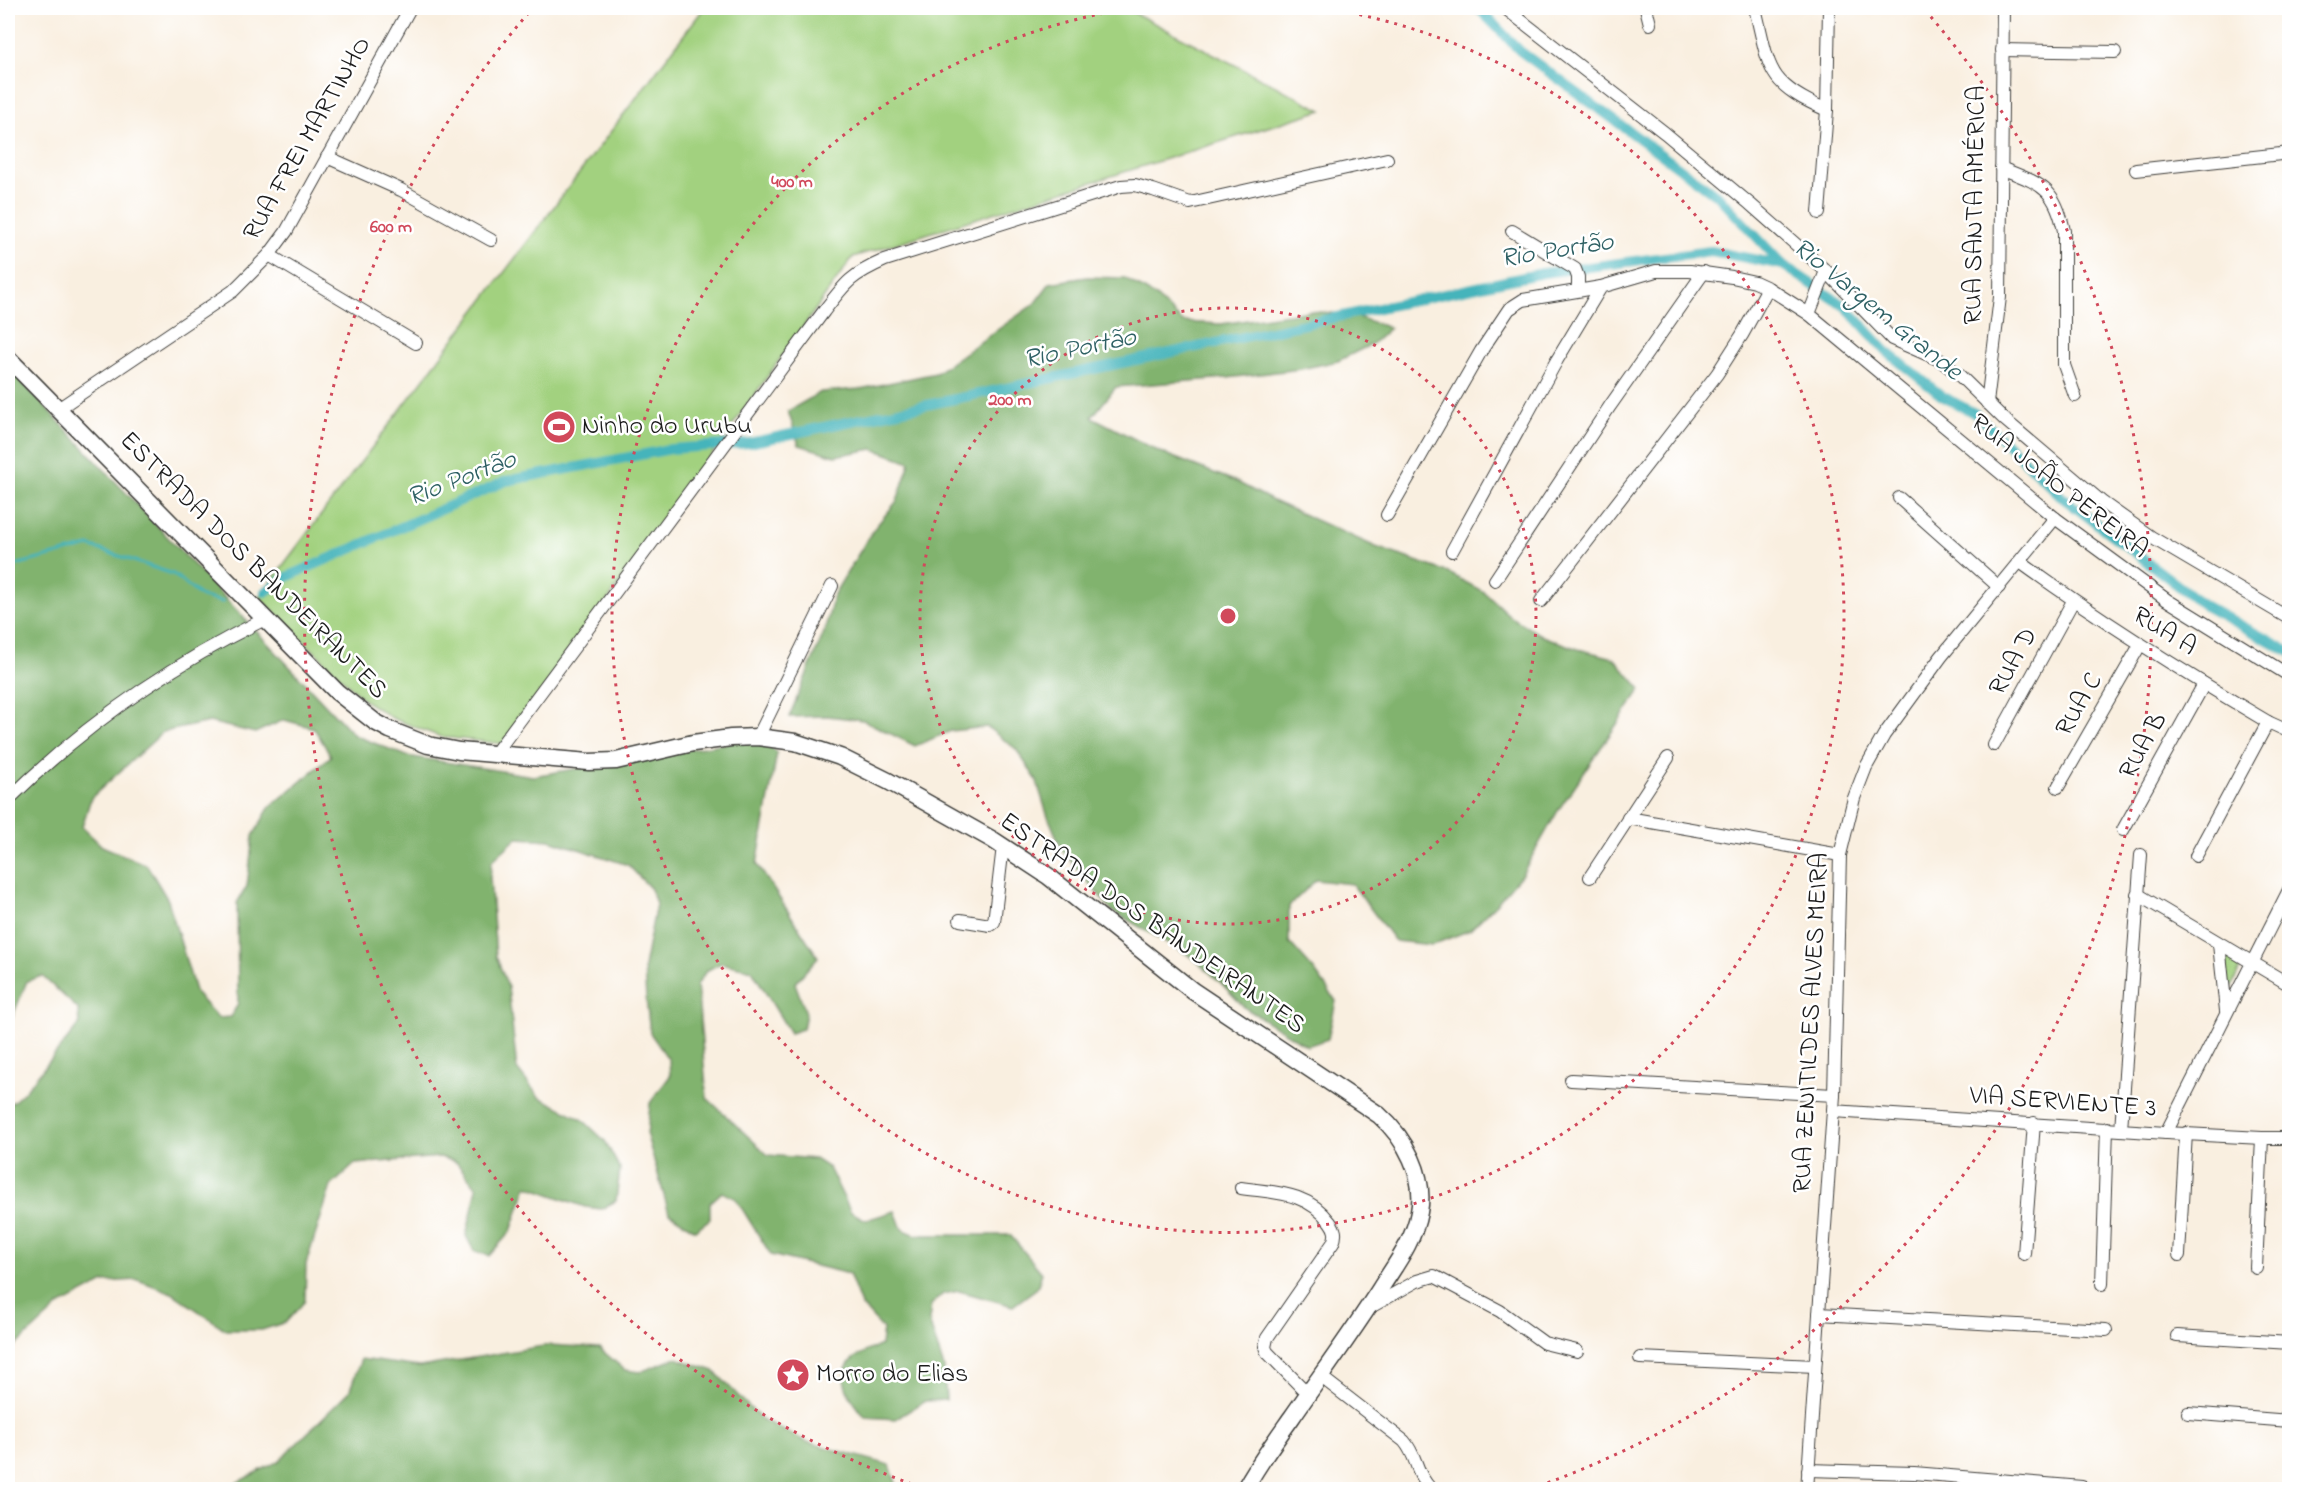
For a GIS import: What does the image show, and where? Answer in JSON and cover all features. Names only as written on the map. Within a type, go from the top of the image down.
[{"type":"main road","name":"ESTRADA DOS BANDEIRANTES","points":[[8,358],[337,692],[375,722],[428,745],[494,755],[589,762],[616,760],[693,743],[758,737],[795,742],[840,757],[888,781],[1003,846],[1065,889],[1193,991],[1380,1114],[1400,1135],[1418,1180],[1420,1197],[1415,1226],[1402,1254],[1366,1310],[1244,1490]]},
{"type":"street","name":"RUA FREI MARTINHO","points":[[58,409],[233,291],[269,255],[286,232],[410,8]]},
{"type":"street","points":[[1505,8],[1665,133],[1885,334],[1899,343],[1940,360],[2049,458],[2113,510],[2151,537],[2289,620]]},
{"type":"street","points":[[1646,8],[1650,24]]},
{"type":"street","points":[[1755,8],[1770,67],[1779,82],[1800,98],[1827,110]]},
{"type":"street","points":[[1819,213],[1827,110],[1829,8]]},
{"type":"street","name":"RUA SANTA AMÉRICA","points":[[1987,403],[2000,297],[2003,8]]},
{"type":"street","points":[[2002,50],[2115,52]]},
{"type":"street","points":[[2136,170],[2289,153]]},
{"type":"street","points":[[327,157],[401,190],[491,240]]},
{"type":"street","points":[[494,755],[730,437],[846,283],[856,274],[885,260],[1121,186],[1135,185],[1153,189],[1190,203],[1387,159]]},
{"type":"street","points":[[2001,168],[2037,182],[2051,194],[2061,213],[2064,231],[2064,366],[2075,396]]},
{"type":"street","points":[[1512,231],[1575,269],[1578,277],[1578,290]]},
{"type":"street","points":[[269,255],[416,343]]},
{"type":"street","name":"RUA JOÃO PEREIRA","points":[[1387,515],[1481,351],[1509,309],[1523,300],[1604,285],[1656,271],[1704,272],[1732,277],[1768,288],[1809,314],[2055,518],[2167,600],[2289,676]]},
{"type":"street","points":[[1495,580],[1610,406],[1704,272]]},
{"type":"street","points":[[1809,314],[1824,277]]},
{"type":"street","points":[[1452,551],[1557,360],[1604,285]]},
{"type":"street","points":[[1541,602],[1717,374],[1768,288]]},
{"type":"street","points":[[1899,498],[1999,587]]},
{"type":"street","name":"RUA ZENITILDES ALVES MEIRA","points":[[1807,1490],[1834,1095],[1840,855],[1854,798],[1866,767],[1884,735],[1941,657],[2055,518]]},
{"type":"street","name":"RUA A","points":[[2020,562],[2073,601],[2140,645],[2268,722],[2289,732]]},
{"type":"street","points":[[758,737],[832,586]]},
{"type":"street","name":"RUA D","points":[[1994,745],[2073,601]]},
{"type":"street","points":[[8,800],[31,777],[114,708],[170,670],[265,619]]},
{"type":"street","name":"RUA C","points":[[2058,787],[2140,645]]},
{"type":"street","name":"RUA B","points":[[2123,830],[2204,684]]},
{"type":"street","points":[[2196,856],[2268,722]]},
{"type":"street","points":[[1590,877],[1668,758]]},
{"type":"street","points":[[1628,818],[1840,855]]},
{"type":"street","points":[[960,920],[990,925],[995,918],[1003,846]]},
{"type":"street","points":[[2121,1129],[2141,855]]},
{"type":"street","points":[[2166,1133],[2289,888]]},
{"type":"street","points":[[2137,894],[2289,985]]},
{"type":"street","points":[[2219,944],[2226,1012]]},
{"type":"street","points":[[1571,1080],[1834,1095]]},
{"type":"street","name":"VIA SERVIENTE 3","points":[[1833,1111],[2034,1122],[2166,1133],[2289,1138]]},
{"type":"street","points":[[2024,1254],[2034,1122]]},
{"type":"street","points":[[2102,1284],[2107,1128]]},
{"type":"street","points":[[2179,1255],[2186,1133]]},
{"type":"street","points":[[2256,1268],[2262,1138]]},
{"type":"street","points":[[1241,1188],[1290,1195],[1307,1200],[1335,1228],[1336,1236],[1333,1243],[1267,1338],[1264,1347],[1308,1394]]},
{"type":"street","points":[[1366,1310],[1417,1281],[1434,1276],[1500,1311],[1544,1343],[1577,1351]]},
{"type":"street","points":[[1819,1314],[2106,1330]]},
{"type":"street","points":[[2177,1336],[2289,1342]]},
{"type":"street","points":[[1640,1358],[1815,1366]]},
{"type":"street","points":[[1320,1376],[1404,1441],[1413,1451],[1419,1475],[1432,1490]]},
{"type":"street","points":[[2188,1413],[2289,1420]]},
{"type":"street","points":[[1808,1470],[1914,1473],[2082,1487]]},
{"type":"green space","name":"Ninho do Urubu","points":[[704,8],[1125,8],[1322,110],[853,257],[505,744],[441,737],[394,719],[365,701],[259,597]]},
{"type":"green space","points":[[1087,277],[1125,278],[1156,297],[1183,322],[1221,324],[1310,311],[1352,315],[1390,328],[1372,344],[1338,361],[1301,369],[1116,387],[1092,417],[1160,452],[1237,482],[1273,501],[1376,547],[1447,572],[1484,592],[1511,617],[1542,636],[1578,649],[1614,658],[1641,689],[1559,809],[1522,874],[1470,930],[1432,945],[1395,941],[1352,884],[1316,880],[1289,906],[1289,942],[1314,970],[1336,1001],[1328,1039],[1307,1046],[1245,1008],[1192,957],[1112,911],[1062,850],[1036,779],[1016,749],[987,727],[951,731],[915,746],[863,720],[827,716],[789,717],[825,630],[834,594],[873,530],[897,501],[910,462],[873,449],[835,456],[799,445],[788,411],[821,392],[860,389],[936,373],[1034,304],[1050,283]]},
{"type":"green space","points":[[8,364],[33,394],[354,735],[407,756],[533,776],[739,741],[764,741],[777,753],[757,864],[818,957],[795,983],[806,1013],[803,1029],[790,1033],[752,970],[721,963],[706,971],[697,985],[707,1098],[768,1155],[815,1159],[829,1168],[851,1212],[866,1220],[895,1211],[902,1229],[916,1235],[1010,1235],[1042,1273],[1037,1288],[1013,1306],[959,1291],[943,1294],[931,1305],[929,1321],[944,1368],[946,1400],[925,1401],[896,1419],[865,1417],[847,1390],[844,1376],[846,1368],[854,1358],[881,1345],[883,1329],[861,1305],[849,1274],[771,1255],[736,1199],[722,1192],[710,1203],[710,1219],[695,1230],[669,1213],[647,1136],[650,1103],[670,1076],[669,1060],[650,1033],[646,999],[644,967],[656,904],[651,889],[628,865],[550,840],[517,838],[492,861],[490,877],[496,956],[508,987],[517,1069],[539,1097],[582,1119],[605,1141],[620,1169],[616,1201],[601,1209],[585,1207],[527,1186],[511,1231],[489,1256],[474,1251],[466,1236],[477,1188],[456,1162],[440,1157],[355,1164],[331,1186],[306,1264],[305,1301],[286,1322],[262,1330],[226,1330],[172,1293],[138,1280],[104,1282],[59,1306],[8,1353],[8,1101],[12,1103],[24,1092],[79,1025],[78,1009],[42,976],[27,981],[8,1028]],"holes":[[[284,720],[314,728],[331,756],[269,808],[253,836],[247,886],[237,903],[238,1003],[231,1017],[218,1018],[196,994],[168,900],[147,865],[102,846],[82,827],[91,798],[163,732],[209,722],[255,733]]]},
{"type":"green space","points":[[2223,949],[2244,961],[2228,994]]},
{"type":"green space","points":[[549,1345],[599,1348],[625,1370],[640,1372],[676,1358],[714,1371],[761,1419],[807,1442],[890,1465],[898,1489],[215,1489],[232,1485],[279,1461],[349,1392],[361,1359],[420,1367]]},
{"type":"waterway","name":"Rio Vargem Grande","points":[[1478,8],[1520,51],[1719,197],[1783,265],[1846,307],[1886,351],[1942,396],[1976,414],[2063,498],[2205,606],[2290,652]]},
{"type":"waterway","name":"Rio Portão","points":[[265,592],[287,577],[506,481],[671,449],[749,443],[1543,273],[1711,251],[1783,265]]},
{"type":"waterway","name":"Rio Portão","points":[[8,567],[89,546],[173,574],[202,597],[223,602]]},
{"type":"place","name":"Ninho do Urubu","points":[[559,427]]},
{"type":"place","name":"Morro do Elias","points":[[793,1375]]}]
